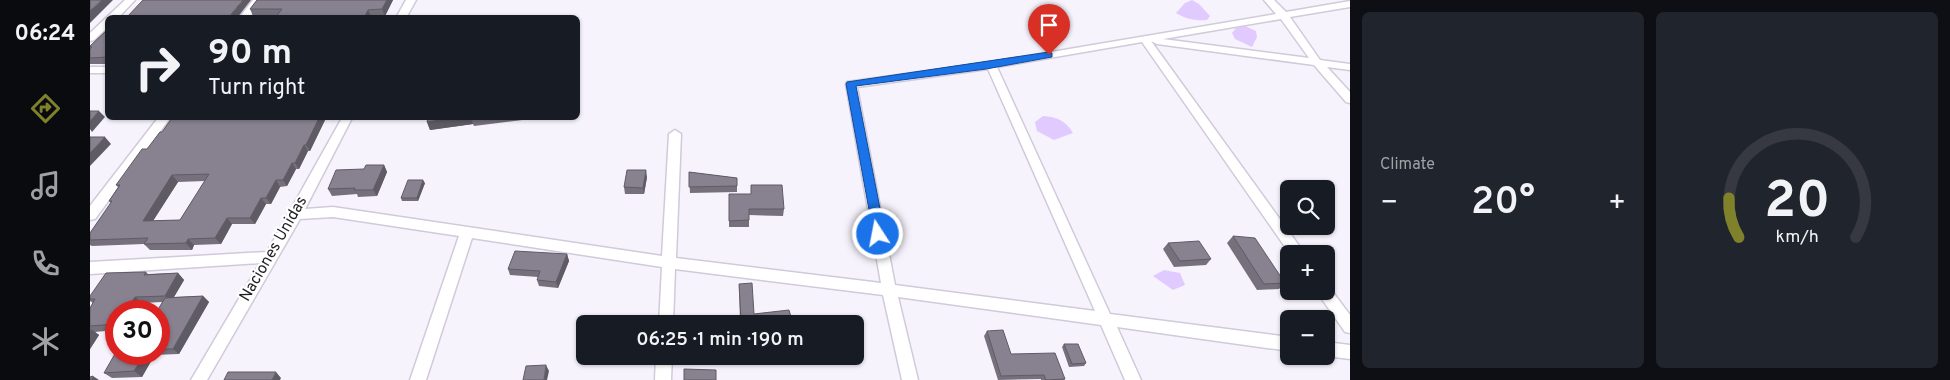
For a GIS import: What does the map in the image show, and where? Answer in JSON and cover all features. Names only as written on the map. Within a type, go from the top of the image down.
[{"type":"street","points":[[115,15],[130,0]]},
{"type":"street","points":[[246,15],[258,0]]},
{"type":"street","points":[[403,15],[411,0]]},
{"type":"street","points":[[1268,0],[1284,16],[1318,64],[1350,99]]},
{"type":"street","points":[[910,380],[889,290],[850,84],[991,65],[1350,4]]},
{"type":"street","points":[[90,38],[105,24]]},
{"type":"street","points":[[1145,39],[1350,67]]},
{"type":"street","points":[[1145,39],[1292,245]]},
{"type":"street","points":[[991,65],[1133,380]]},
{"type":"street","points":[[90,70],[105,70]]},
{"type":"street","points":[[90,215],[162,120]]},
{"type":"street","name":"Naciones Unidas","points":[[199,380],[296,214],[346,120]]},
{"type":"street","points":[[666,315],[675,134]]},
{"type":"street","points":[[296,214],[333,212],[669,263],[889,290],[1280,343]]},
{"type":"street","points":[[418,380],[467,233]]},
{"type":"street","points":[[90,268],[270,257]]},
{"type":"street","points":[[1330,300],[1350,327]]},
{"type":"street","points":[[1335,350],[1350,352]]},
{"type":"street","points":[[662,380],[663,365]]},
{"type":"shaded area","points":[[1192,0],[1199,4],[1210,16],[1207,20],[1191,19],[1176,13],[1185,3]]},
{"type":"shaded area","points":[[1245,26],[1256,31],[1257,37],[1252,47],[1235,39],[1232,33],[1236,28]]},
{"type":"shaded area","points":[[1043,116],[1060,120],[1073,133],[1054,140],[1037,131],[1035,122]]},
{"type":"shaded area","points":[[1164,270],[1180,273],[1185,285],[1173,290],[1153,276]]},
{"type":"building","points":[[90,0],[102,0],[90,11]]},
{"type":"building","points":[[143,0],[243,0],[230,15],[129,15]]},
{"type":"building","points":[[257,0],[387,0],[382,9],[368,10],[366,15],[277,15],[282,9],[250,9]]},
{"type":"building","points":[[105,32],[105,57],[90,58],[90,49],[92,47],[90,46]]},
{"type":"building","points":[[90,111],[99,111],[90,121]]},
{"type":"building","points":[[171,120],[318,120],[295,163],[292,163],[283,180],[276,180],[266,198],[261,198],[250,218],[227,218],[215,238],[188,239],[186,243],[144,244],[148,238],[90,240],[90,233],[112,201],[109,201],[120,185],[116,185],[142,149],[147,149],[162,132]],"holes":[[[209,174],[180,220],[143,221],[172,175]]]},
{"type":"building","points":[[90,137],[105,137],[90,153]]},
{"type":"building","points":[[366,165],[384,165],[373,190],[354,190],[355,188],[328,189],[336,170],[364,169]]},
{"type":"building","points":[[627,170],[646,170],[643,188],[624,187]]},
{"type":"building","points":[[689,172],[737,178],[737,186],[689,187]]},
{"type":"building","points":[[408,180],[423,180],[417,198],[401,198]]},
{"type":"building","points":[[751,185],[782,185],[784,209],[749,209],[749,220],[729,221],[729,194],[751,194]]},
{"type":"building","points":[[1233,236],[1255,238],[1280,276],[1280,283],[1264,284]]},
{"type":"building","points":[[1199,241],[1211,259],[1180,261],[1168,243]]},
{"type":"building","points":[[515,251],[567,254],[556,282],[537,280],[540,271],[508,269]]},
{"type":"building","points":[[146,272],[144,275],[178,273],[165,296],[135,297],[133,300],[105,300],[105,325],[90,326],[90,308],[95,299],[90,299],[90,296],[106,273]]},
{"type":"building","points":[[752,283],[754,314],[789,310],[790,315],[741,315],[739,284]]},
{"type":"building","points":[[203,296],[173,349],[170,349],[170,300],[164,300],[165,298]]},
{"type":"building","points":[[1003,330],[1011,354],[1055,353],[1065,379],[1046,380],[1044,375],[1001,376],[987,331]]},
{"type":"building","points":[[1064,344],[1078,344],[1086,363],[1072,364]]},
{"type":"building","points":[[109,365],[138,365],[134,371],[104,373]]},
{"type":"building","points":[[546,365],[544,380],[523,380],[526,366]]},
{"type":"building","points":[[684,369],[716,370],[716,380],[684,380]]},
{"type":"building","points":[[228,372],[276,372],[272,380],[224,380]]},
{"type":"route","points":[[878,234],[850,84],[986,66],[1049,55]]}]
